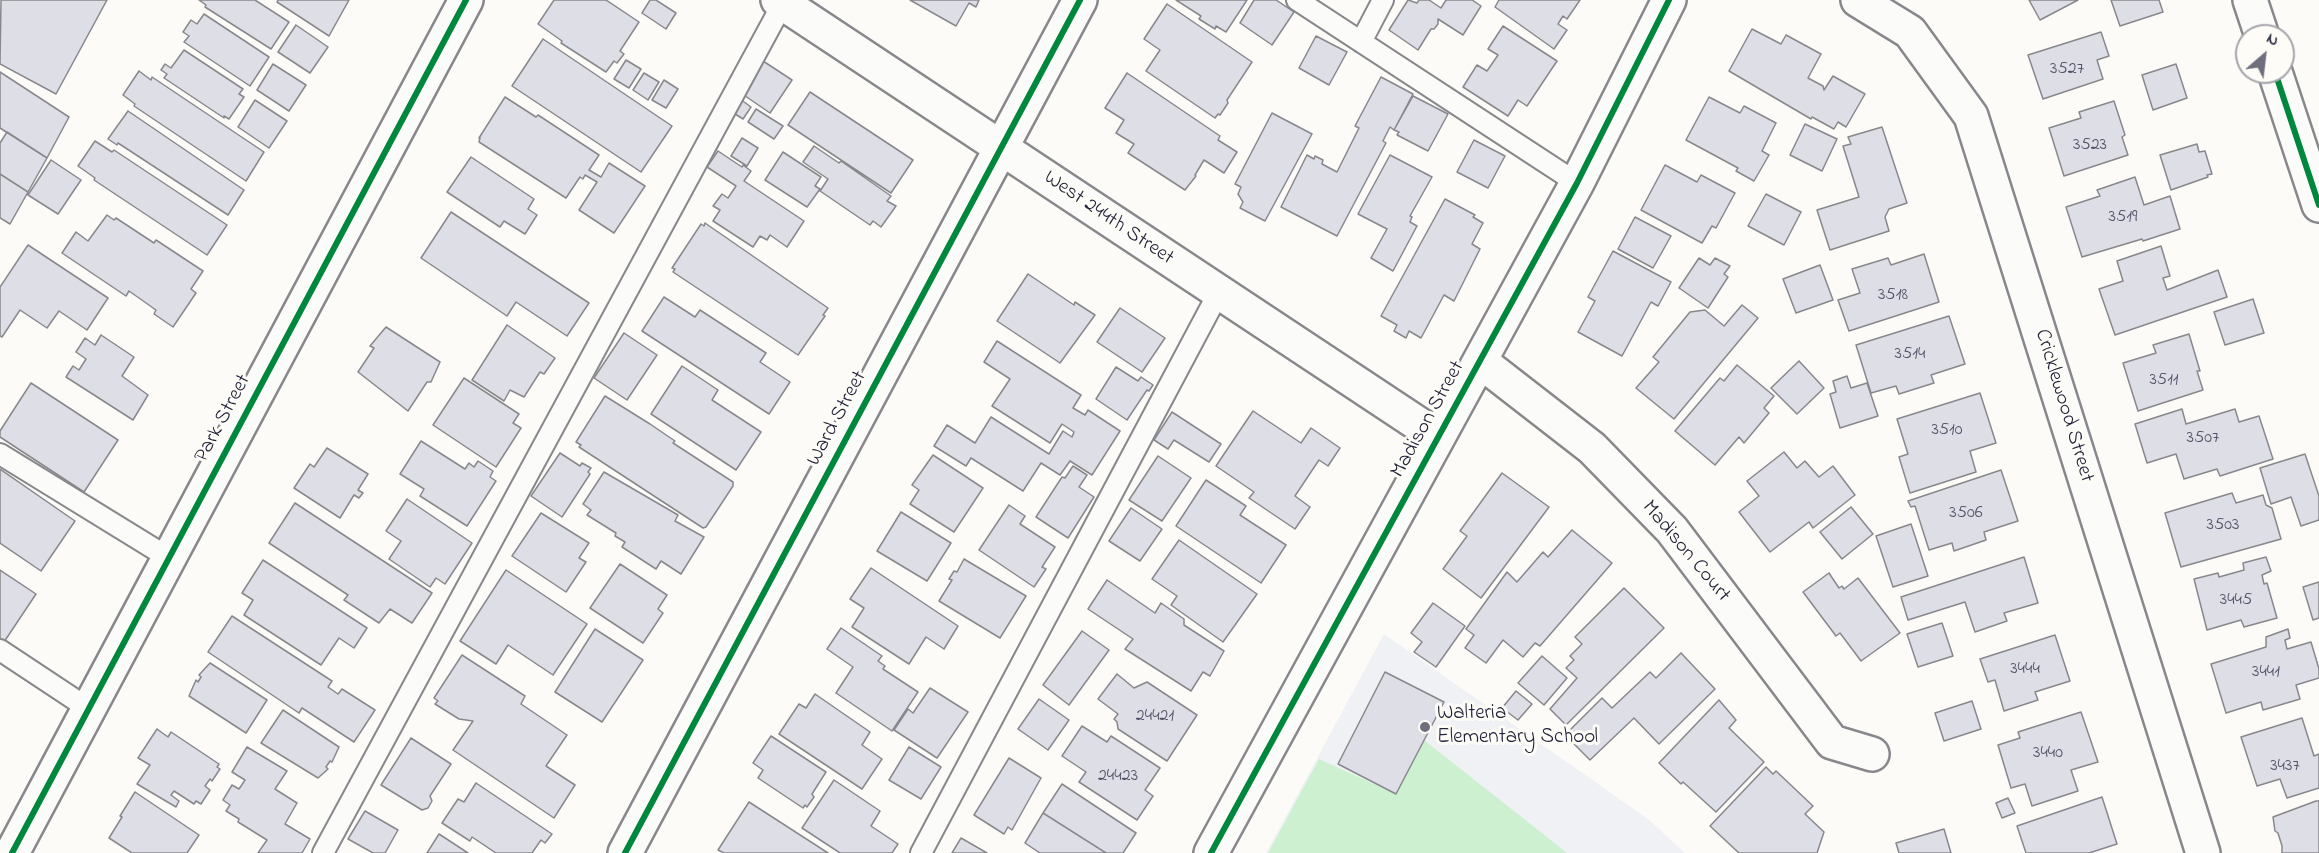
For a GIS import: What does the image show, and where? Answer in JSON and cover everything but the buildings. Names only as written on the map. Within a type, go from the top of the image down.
[{"type":"main road","name":"Park Street","points":[[12,853],[466,0]]},
{"type":"main road","name":"Ward Street","points":[[625,853],[1080,0]]},
{"type":"main road","name":"Madison Street","points":[[1211,853],[1577,183],[1669,0]]},
{"type":"main road","name":"Cricklewood Street","points":[[1858,0],[1910,32],[1971,116],[2204,853]]},
{"type":"main road","points":[[2250,0],[2258,24]]},
{"type":"main road","name":"West 244th Street","points":[[781,2],[1438,437]]},
{"type":"main road","points":[[2280,84],[2311,154],[2319,205]]},
{"type":"main road","name":"Madison Court","points":[[1480,361],[1592,448],[1672,530],[1832,742],[1872,754]]},
{"type":"lane","points":[[1297,0],[1577,183]]},
{"type":"lane","points":[[1361,42],[1383,0]]},
{"type":"lane","points":[[323,853],[781,2]]},
{"type":"lane","points":[[921,853],[1219,292]]},
{"type":"lane","points":[[0,454],[169,558]]},
{"type":"lane","points":[[0,650],[89,709]]},
{"type":"shaded area","name":"Walteria Elementary School","points":[[1384,634],[1648,819],[1685,853],[1266,853]]},
{"type":"green space","points":[[1424,740],[1567,853],[1268,853],[1319,759],[1396,794]]},
{"type":"cycle path","points":[[12,853],[466,0]]},
{"type":"cycle path","points":[[625,853],[1080,0]]},
{"type":"cycle path","points":[[1211,853],[1577,183],[1669,0]]},
{"type":"cycle path","points":[[2279,84],[2319,205]]},
{"type":"place","name":"Walteria Elementary School","points":[[1425,727]]}]
